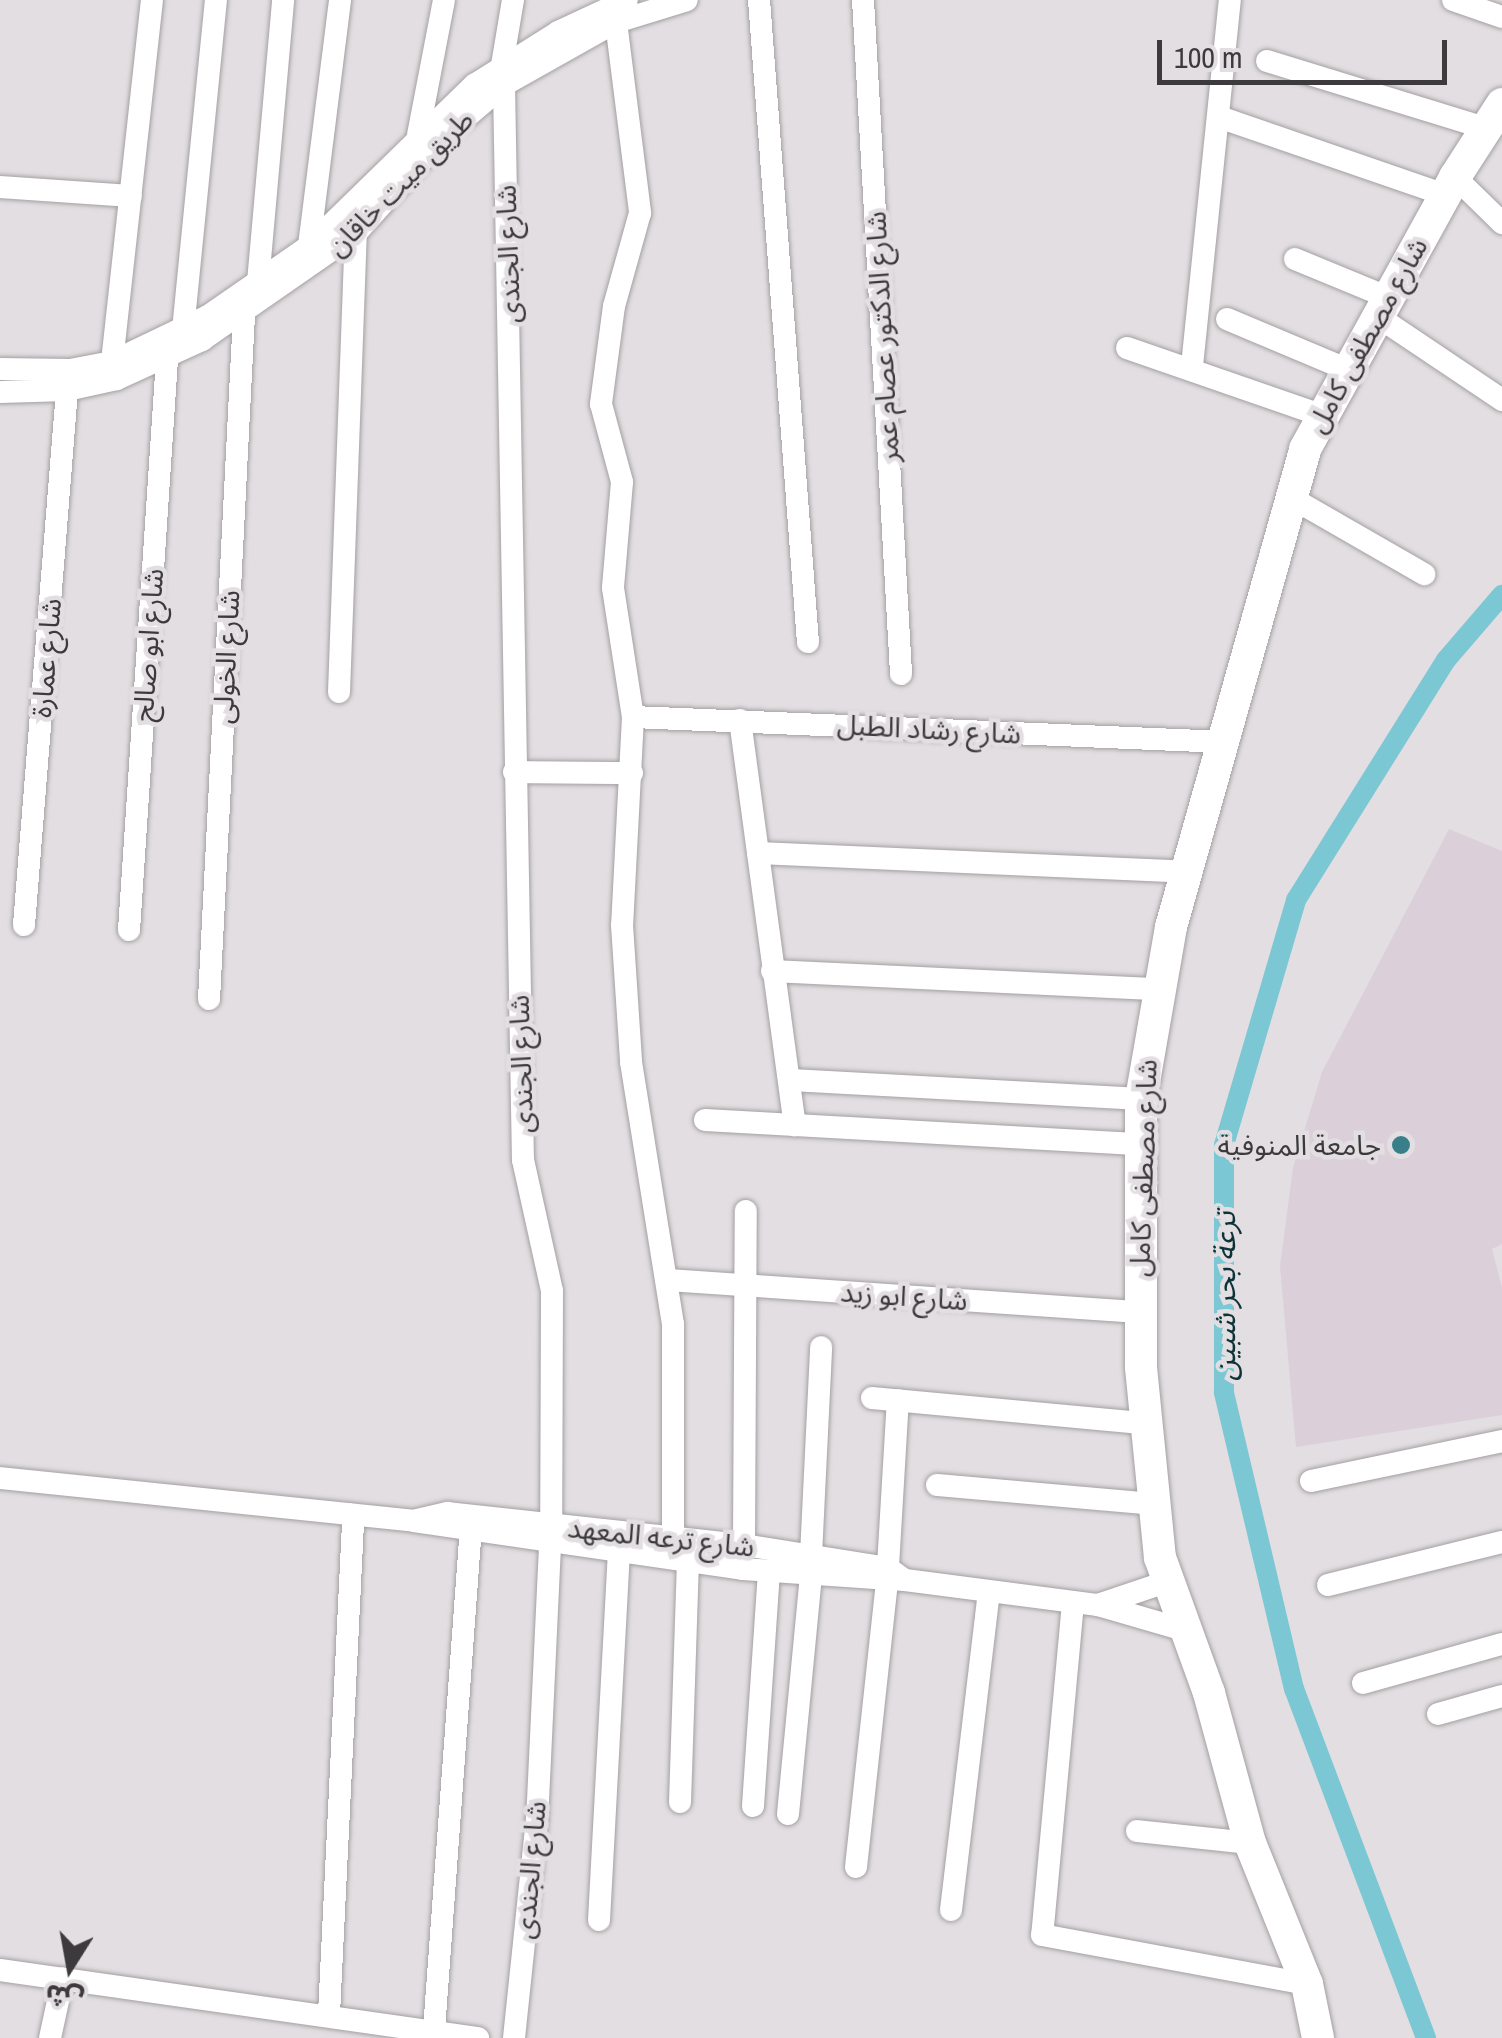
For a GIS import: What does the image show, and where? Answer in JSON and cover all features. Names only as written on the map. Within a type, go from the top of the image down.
[{"type":"main road","name":"شارع مصطفى كامل","points":[[1318,2038],[1307,1984],[1250,1843],[1166,1582],[1144,1423],[1139,1312],[1142,1099],[1158,988],[1290,498],[1320,416],[1493,116]]},
{"type":"street","points":[[112,362],[152,0]]},
{"type":"street","points":[[183,330],[216,0]]},
{"type":"street","points":[[258,282],[283,0]]},
{"type":"street","points":[[309,246],[340,0]]},
{"type":"street","points":[[418,135],[444,0]]},
{"type":"street","name":"شارع الجندى","points":[[513,0],[503,75],[524,1160],[552,1291],[550,1534],[537,1819],[514,2038]]},
{"type":"street","name":"طريق ميت خاقان","points":[[0,369],[70,370],[112,362],[183,330],[309,246],[418,135],[503,75],[623,6],[687,0]]},
{"type":"street","points":[[759,0],[808,642]]},
{"type":"street","name":"شارع الدكتور عصام عمر","points":[[863,0],[901,674]]},
{"type":"street","points":[[1192,366],[1230,0]]},
{"type":"street","points":[[1453,0],[1502,16]]},
{"type":"street","points":[[623,6],[640,214],[614,306],[602,404],[622,482],[613,588],[633,717],[622,924],[654,1218],[668,1280],[672,1538]]},
{"type":"street","points":[[1267,61],[1493,116]]},
{"type":"street","name":"طريق ميت خاقان","points":[[0,392],[67,390],[168,359],[244,315],[356,233],[503,75]]},
{"type":"street","points":[[1219,117],[1450,186],[1502,222]]},
{"type":"street","points":[[0,198],[0,187],[131,196]]},
{"type":"street","points":[[338,692],[356,233]]},
{"type":"street","points":[[1295,259],[1382,306],[1502,400]]},
{"type":"street","name":"شارع الخولى","points":[[209,999],[244,315]]},
{"type":"street","points":[[1228,319],[1346,369]]},
{"type":"street","points":[[1127,348],[1192,366],[1320,416]]},
{"type":"street","name":"شارع ابو صالح","points":[[129,930],[168,359]]},
{"type":"street","name":"شارع عمارة","points":[[24,925],[67,390]]},
{"type":"street","points":[[1290,498],[1424,574]]},
{"type":"street","name":"شارع رشاد الطبل","points":[[633,717],[1225,742]]},
{"type":"street","points":[[740,720],[794,1125]]},
{"type":"street","points":[[514,772],[632,773]]},
{"type":"street","points":[[758,853],[1188,872]]},
{"type":"street","points":[[772,971],[1158,988]]},
{"type":"street","points":[[791,1080],[1142,1099]]},
{"type":"street","points":[[705,1120],[1140,1144]]},
{"type":"street","points":[[744,1546],[746,1211]]},
{"type":"street","name":"شارع ابو زيد","points":[[668,1280],[1139,1312]]},
{"type":"street","points":[[788,1814],[811,1565],[821,1347]]},
{"type":"street","points":[[872,1398],[1144,1423]]},
{"type":"street","points":[[856,1867],[893,1577],[898,1400]]},
{"type":"street","points":[[1311,1481],[1502,1441]]},
{"type":"street","name":"شارع ترعه المعهد","points":[[0,1478],[414,1521],[471,1532],[672,1538],[769,1570],[811,1565]]},
{"type":"street","points":[[937,1485],[1153,1504]]},
{"type":"street","name":"شارع ترعه المعهد","points":[[414,1521],[448,1513],[619,1552],[688,1560],[744,1546],[811,1565],[989,1593],[1098,1605],[1184,1630]]},
{"type":"street","points":[[329,2014],[354,1515]]},
{"type":"street","points":[[434,2030],[471,1532]]},
{"type":"street","points":[[1328,1584],[1502,1542]]},
{"type":"street","points":[[599,1920],[619,1552]]},
{"type":"street","points":[[680,1802],[688,1560]]},
{"type":"street","points":[[753,1806],[769,1570]]},
{"type":"street","name":"شارع ترعه المعهد","points":[[1098,1605],[1166,1582]]},
{"type":"street","points":[[951,1910],[989,1593]]},
{"type":"street","points":[[1074,1603],[1042,1930],[1050,1940],[1307,1984]]},
{"type":"street","points":[[1364,1683],[1502,1644]]},
{"type":"street","points":[[1438,1714],[1502,1696]]},
{"type":"street","points":[[1136,1831],[1250,1843]]},
{"type":"street","points":[[0,1970],[478,2038]]},
{"type":"street","points":[[50,2038],[63,1978]]},
{"type":"shaded area","name":"جامعة المنوفية","points":[[1449,829],[1502,851],[1502,1244],[1492,1249],[1502,1288],[1502,1415],[1296,1447],[1280,1266],[1293,1168],[1322,1072]]},
{"type":"waterway","name":"ترعة بحر شبين","points":[[1426,2038],[1294,1689],[1224,1392],[1224,1145],[1296,900],[1446,660],[1502,595]]},
{"type":"place","name":"جامعة المنوفية","points":[[1401,1145]]}]
